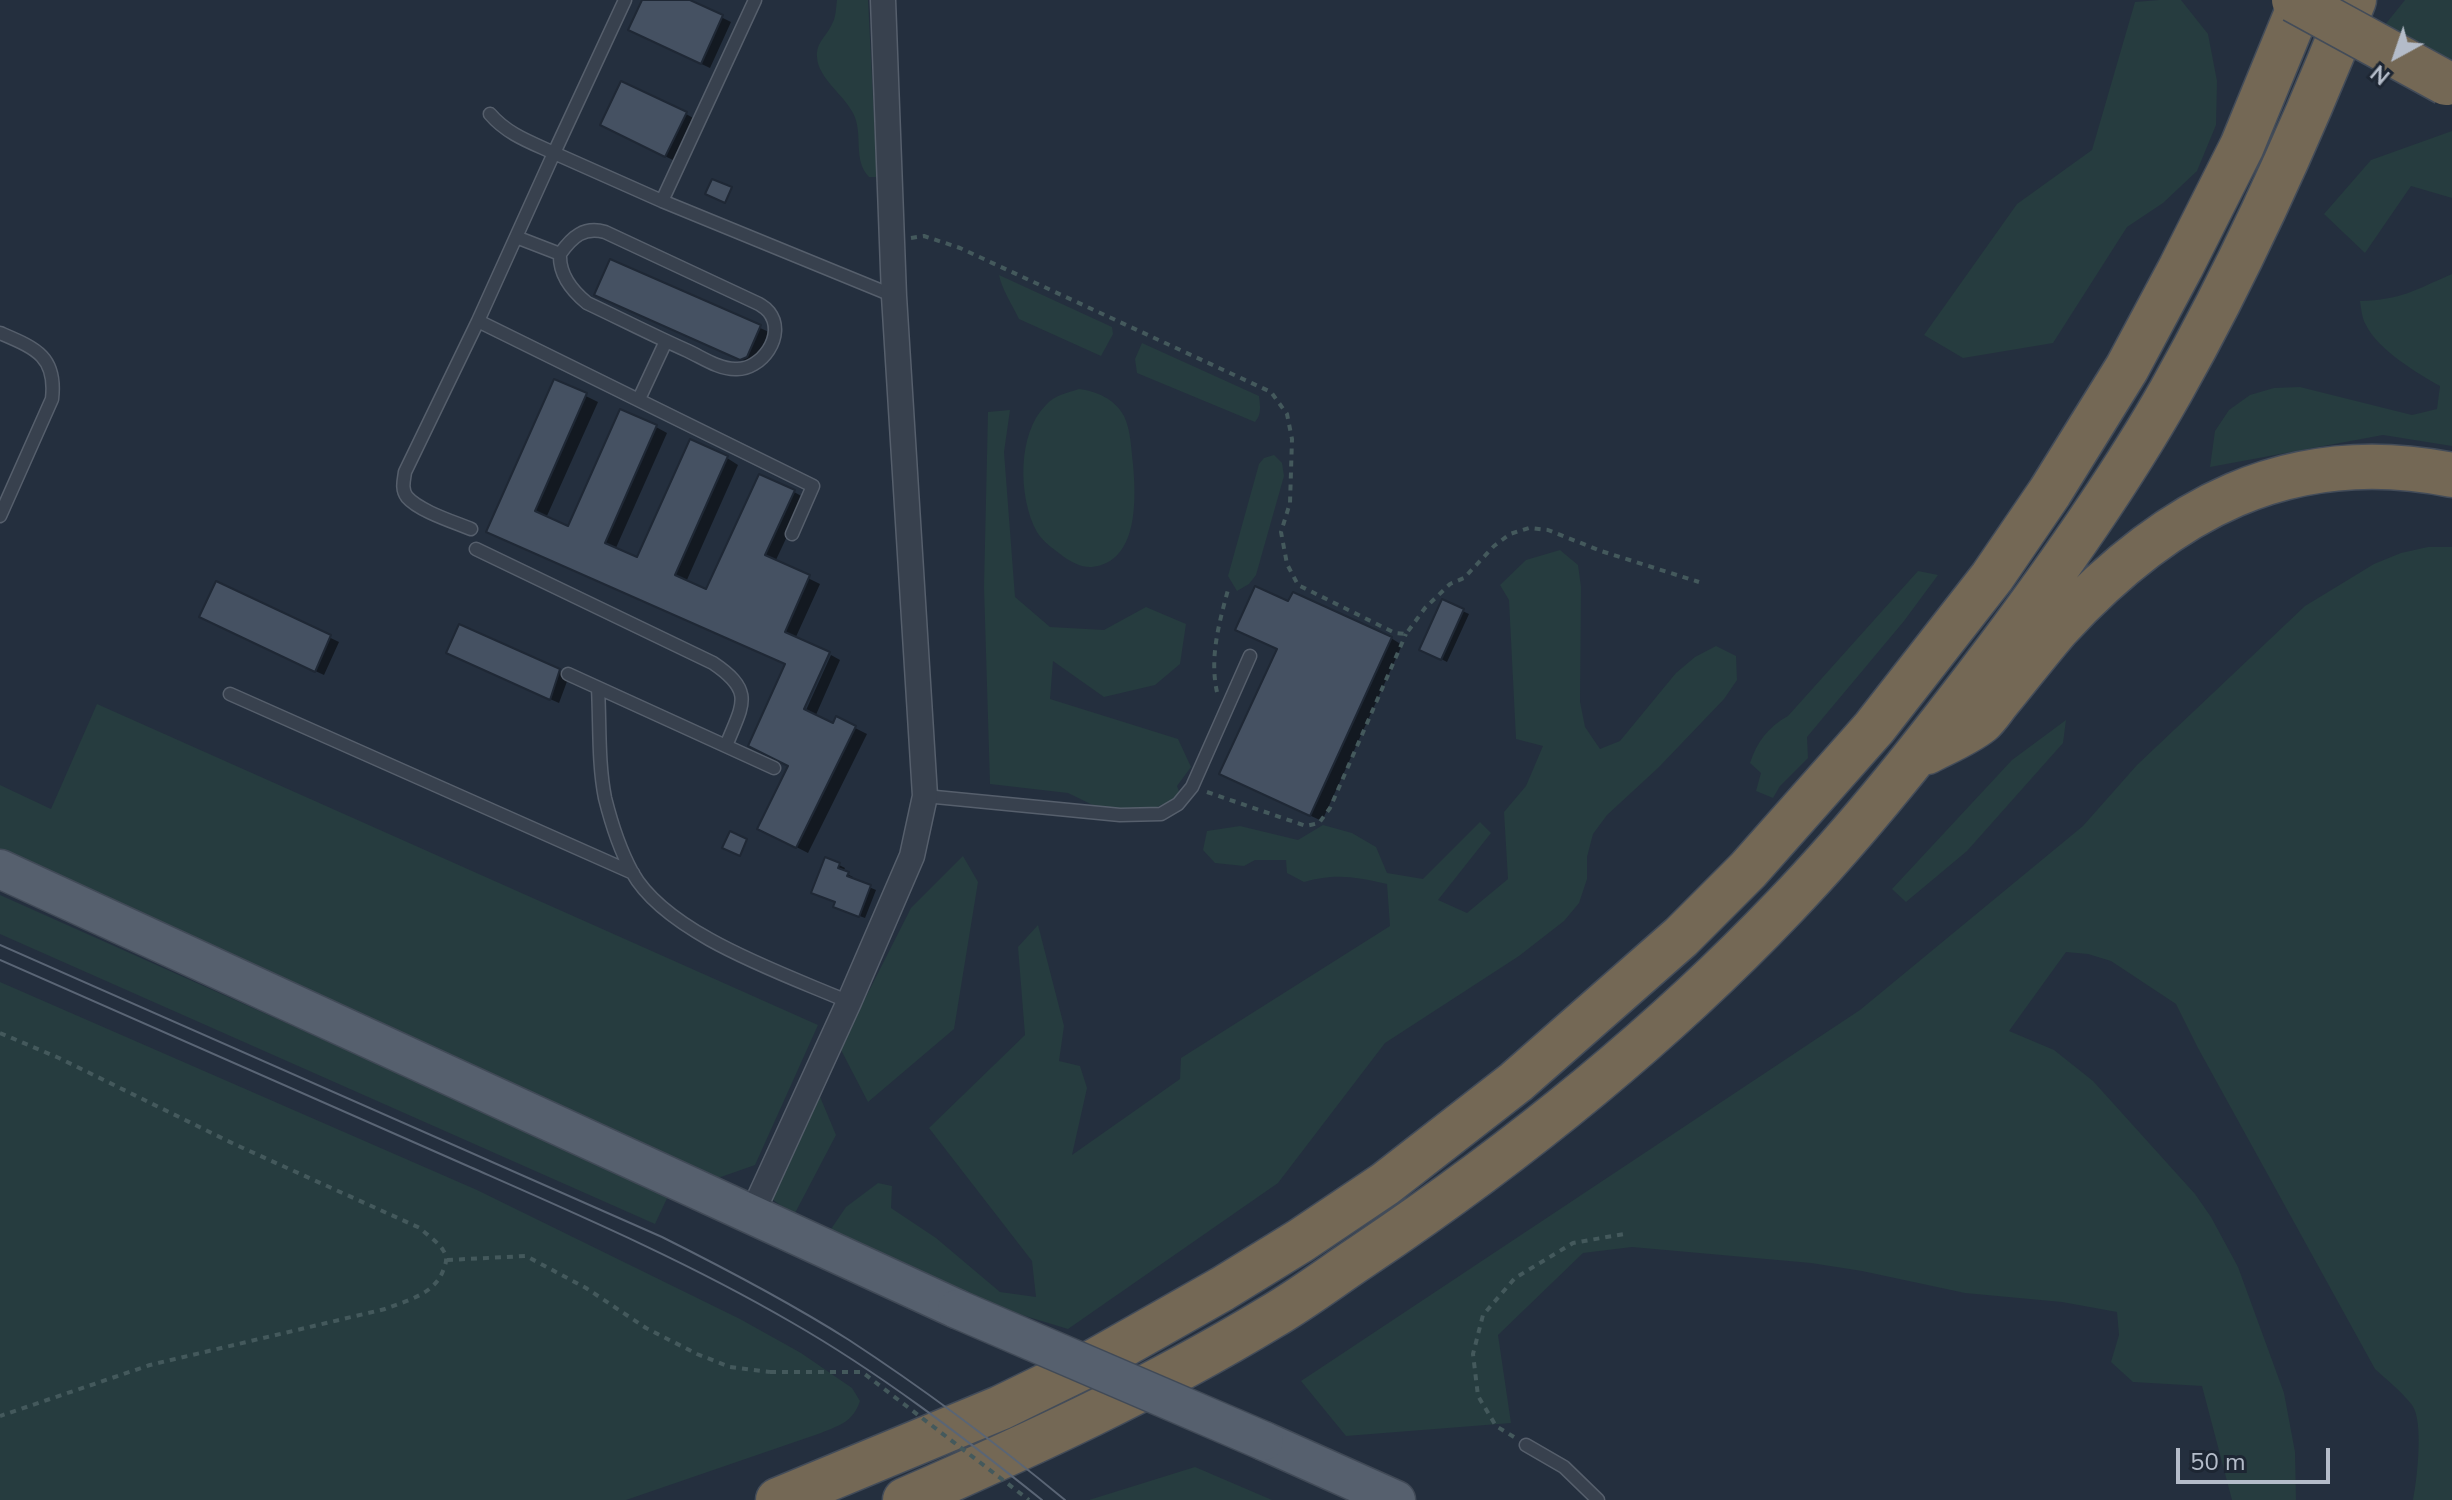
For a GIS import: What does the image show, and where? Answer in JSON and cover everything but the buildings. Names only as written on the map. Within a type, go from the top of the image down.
[{"type":"highway","points":[[2294,0],[2449,85]]},
{"type":"highway","points":[[778,1500],[1000,1408],[1088,1365],[1300,1241],[1385,1184],[1516,1082],[1692,926],[1748,870],[1874,728],[1992,577],[2050,492],[2127,368],[2181,267],[2242,146],[2302,0]]},
{"type":"highway","points":[[905,1500],[1043,1439],[1142,1389],[1272,1317],[1433,1207],[1549,1121],[1705,985],[1785,906],[1915,759],[2091,520],[2169,394],[2225,291],[2282,175],[2354,0]]},
{"type":"highway","points":[[1915,759],[1981,722],[2057,629],[2095,591],[2150,544],[2207,507],[2269,481],[2326,469],[2388,466],[2452,475]]},
{"type":"main road","points":[[0,869],[751,1216],[1396,1500]]},
{"type":"street","points":[[751,1216],[912,856],[925,796],[894,296],[883,0]]},
{"type":"lane","points":[[471,529],[421,506],[407,496],[403,486],[405,472],[625,0]]},
{"type":"lane","points":[[662,201],[755,0]]},
{"type":"lane","points":[[490,114],[501,127],[514,135],[662,201],[894,296]]},
{"type":"lane","points":[[597,229],[759,304],[769,312],[773,321],[773,337],[768,352],[756,363],[740,370],[721,366],[666,341],[577,296],[562,273],[560,254],[580,233],[597,229]]},
{"type":"lane","points":[[516,237],[560,254]]},
{"type":"lane","points":[[478,321],[813,486],[792,534]]},
{"type":"lane","points":[[0,333],[41,354],[48,363],[54,381],[52,399],[0,516]]},
{"type":"lane","points":[[639,399],[666,341]]},
{"type":"lane","points":[[476,549],[713,663],[731,675],[739,686],[742,706],[726,746]]},
{"type":"lane","points":[[925,796],[1120,815],[1161,814],[1178,804],[1192,787],[1250,656]]},
{"type":"lane","points":[[568,674],[774,768]]},
{"type":"lane","points":[[598,688],[605,796],[614,829],[633,873],[655,902],[681,923],[713,942],[849,1002]]},
{"type":"lane","points":[[230,694],[633,873]]},
{"type":"lane","points":[[1526,1445],[1564,1467],[1598,1500]]},
{"type":"path","points":[[893,239],[924,236],[960,248],[1271,392],[1287,414],[1292,439],[1290,503],[1281,532],[1287,564],[1298,585],[1395,633],[1406,634]]},
{"type":"path","points":[[1197,789],[1306,826],[1319,823],[1330,808],[1406,634],[1425,608],[1450,584],[1464,578],[1510,534],[1529,528],[1548,530],[1601,551],[1699,582]]},
{"type":"path","points":[[1223,717],[1214,681],[1216,634],[1229,586]]},
{"type":"path","points":[[0,1033],[420,1228],[442,1248],[447,1260],[434,1287],[416,1298],[385,1309],[150,1365],[0,1416]]},
{"type":"path","points":[[1526,1445],[1496,1426],[1478,1396],[1473,1354],[1483,1315],[1515,1278],[1573,1243],[1624,1234]]},
{"type":"path","points":[[447,1260],[526,1256],[586,1288],[646,1328],[730,1367],[770,1372],[862,1372],[1029,1500]]},
{"type":"green space","points":[[837,0],[868,0],[877,177],[869,177],[861,162],[853,113],[818,65],[818,47],[833,22]]},
{"type":"green space","points":[[2181,0],[2208,34],[2217,81],[2216,125],[2197,171],[2163,203],[2127,227],[2053,343],[1963,358],[1924,335],[2017,204],[2092,150],[2135,2]]},
{"type":"green space","points":[[2405,0],[2452,0],[2452,62],[2384,26]]},
{"type":"green space","points":[[2452,131],[2452,198],[2411,186],[2365,253],[2324,214],[2371,160]]},
{"type":"green space","points":[[2452,274],[2452,446],[2383,435],[2210,467],[2215,431],[2229,410],[2250,395],[2274,388],[2300,387],[2412,415],[2437,409],[2440,386],[2379,343],[2365,323],[2360,301],[2397,296]]},
{"type":"green space","points":[[999,275],[1112,327],[1113,334],[1101,356],[1019,319]]},
{"type":"green space","points":[[1142,343],[1259,396],[1260,410],[1255,422],[1137,373],[1135,359]]},
{"type":"green space","points":[[1079,389],[1104,397],[1116,405],[1124,416],[1134,478],[1134,510],[1126,541],[1119,554],[1107,563],[1092,567],[1081,566],[1067,559],[1040,536],[1026,502],[1024,484],[1025,449],[1037,417],[1053,399]]},
{"type":"green space","points":[[1010,410],[1004,452],[1015,597],[1050,627],[1104,630],[1146,607],[1186,624],[1180,664],[1155,685],[1104,697],[1053,661],[1050,699],[1178,739],[1191,767],[1177,786],[1181,797],[1147,811],[1099,808],[1068,793],[990,784],[984,587],[988,412]]},
{"type":"green space","points":[[1274,455],[1282,463],[1284,476],[1256,575],[1237,591],[1228,576],[1259,464],[1264,458]]},
{"type":"green space","points":[[2428,547],[2452,547],[2452,1500],[2413,1500],[2419,1437],[2416,1413],[2399,1391],[2375,1369],[2176,1004],[2111,961],[2088,954],[2066,952],[2009,1031],[2054,1050],[2093,1081],[2195,1194],[2211,1217],[2238,1267],[2284,1393],[2295,1452],[2296,1500],[2232,1500],[2202,1386],[2133,1382],[2111,1362],[2119,1335],[2117,1312],[2062,1302],[1965,1293],[1811,1263],[1632,1247],[1583,1253],[1498,1335],[1511,1423],[1346,1436],[1301,1381],[1860,1010],[2083,826],[2137,765],[2305,606],[2374,564]]},
{"type":"green space","points":[[1560,550],[1578,565],[1581,587],[1580,702],[1585,727],[1600,749],[1620,741],[1676,673],[1695,657],[1716,646],[1736,656],[1737,680],[1724,699],[1659,767],[1607,815],[1593,834],[1587,857],[1587,879],[1579,903],[1564,921],[1519,956],[1385,1043],[1278,1183],[1068,1329],[1012,1312],[829,1232],[846,1207],[878,1183],[892,1186],[891,1208],[936,1238],[1000,1292],[1036,1297],[1032,1261],[929,1128],[1025,1035],[1018,947],[1038,925],[1064,1026],[1059,1061],[1080,1066],[1087,1088],[1072,1155],[1180,1079],[1181,1058],[1390,926],[1387,884],[1346,877],[1304,882],[1287,873],[1286,860],[1255,860],[1244,866],[1215,863],[1203,850],[1207,831],[1240,826],[1298,840],[1323,825],[1352,833],[1376,847],[1387,873],[1423,879],[1480,822],[1491,833],[1438,900],[1467,913],[1508,879],[1504,812],[1526,786],[1543,746],[1516,739],[1509,600],[1500,585],[1526,560]]},
{"type":"green space","points":[[1918,571],[1938,575],[1904,621],[1807,737],[1808,758],[1780,786],[1773,798],[1756,791],[1761,773],[1750,763],[1764,736],[1788,716]]},
{"type":"green space","points":[[97,704],[818,1025],[755,1165],[718,1178],[0,849],[0,785],[51,809]]},
{"type":"green space","points":[[2066,720],[2063,743],[1967,851],[1906,902],[1892,889],[2012,760]]},
{"type":"green space","points":[[963,856],[978,882],[954,1029],[868,1102],[840,1048],[911,908]]},
{"type":"green space","points":[[0,895],[669,1194],[655,1224],[0,934]]},
{"type":"green space","points":[[0,982],[477,1190],[740,1319],[801,1353],[852,1388],[860,1401],[854,1414],[845,1422],[821,1433],[626,1500],[0,1500]]},
{"type":"green space","points":[[818,1092],[836,1135],[794,1215],[769,1197]]},
{"type":"green space","points":[[1195,1467],[1272,1500],[1089,1500]]},
{"type":"tram line","points":[[0,945],[662,1237],[710,1261],[849,1340],[959,1417],[1065,1500]]},
{"type":"tram line","points":[[0,960],[552,1203],[713,1279],[857,1362],[951,1429],[1042,1500]]}]
